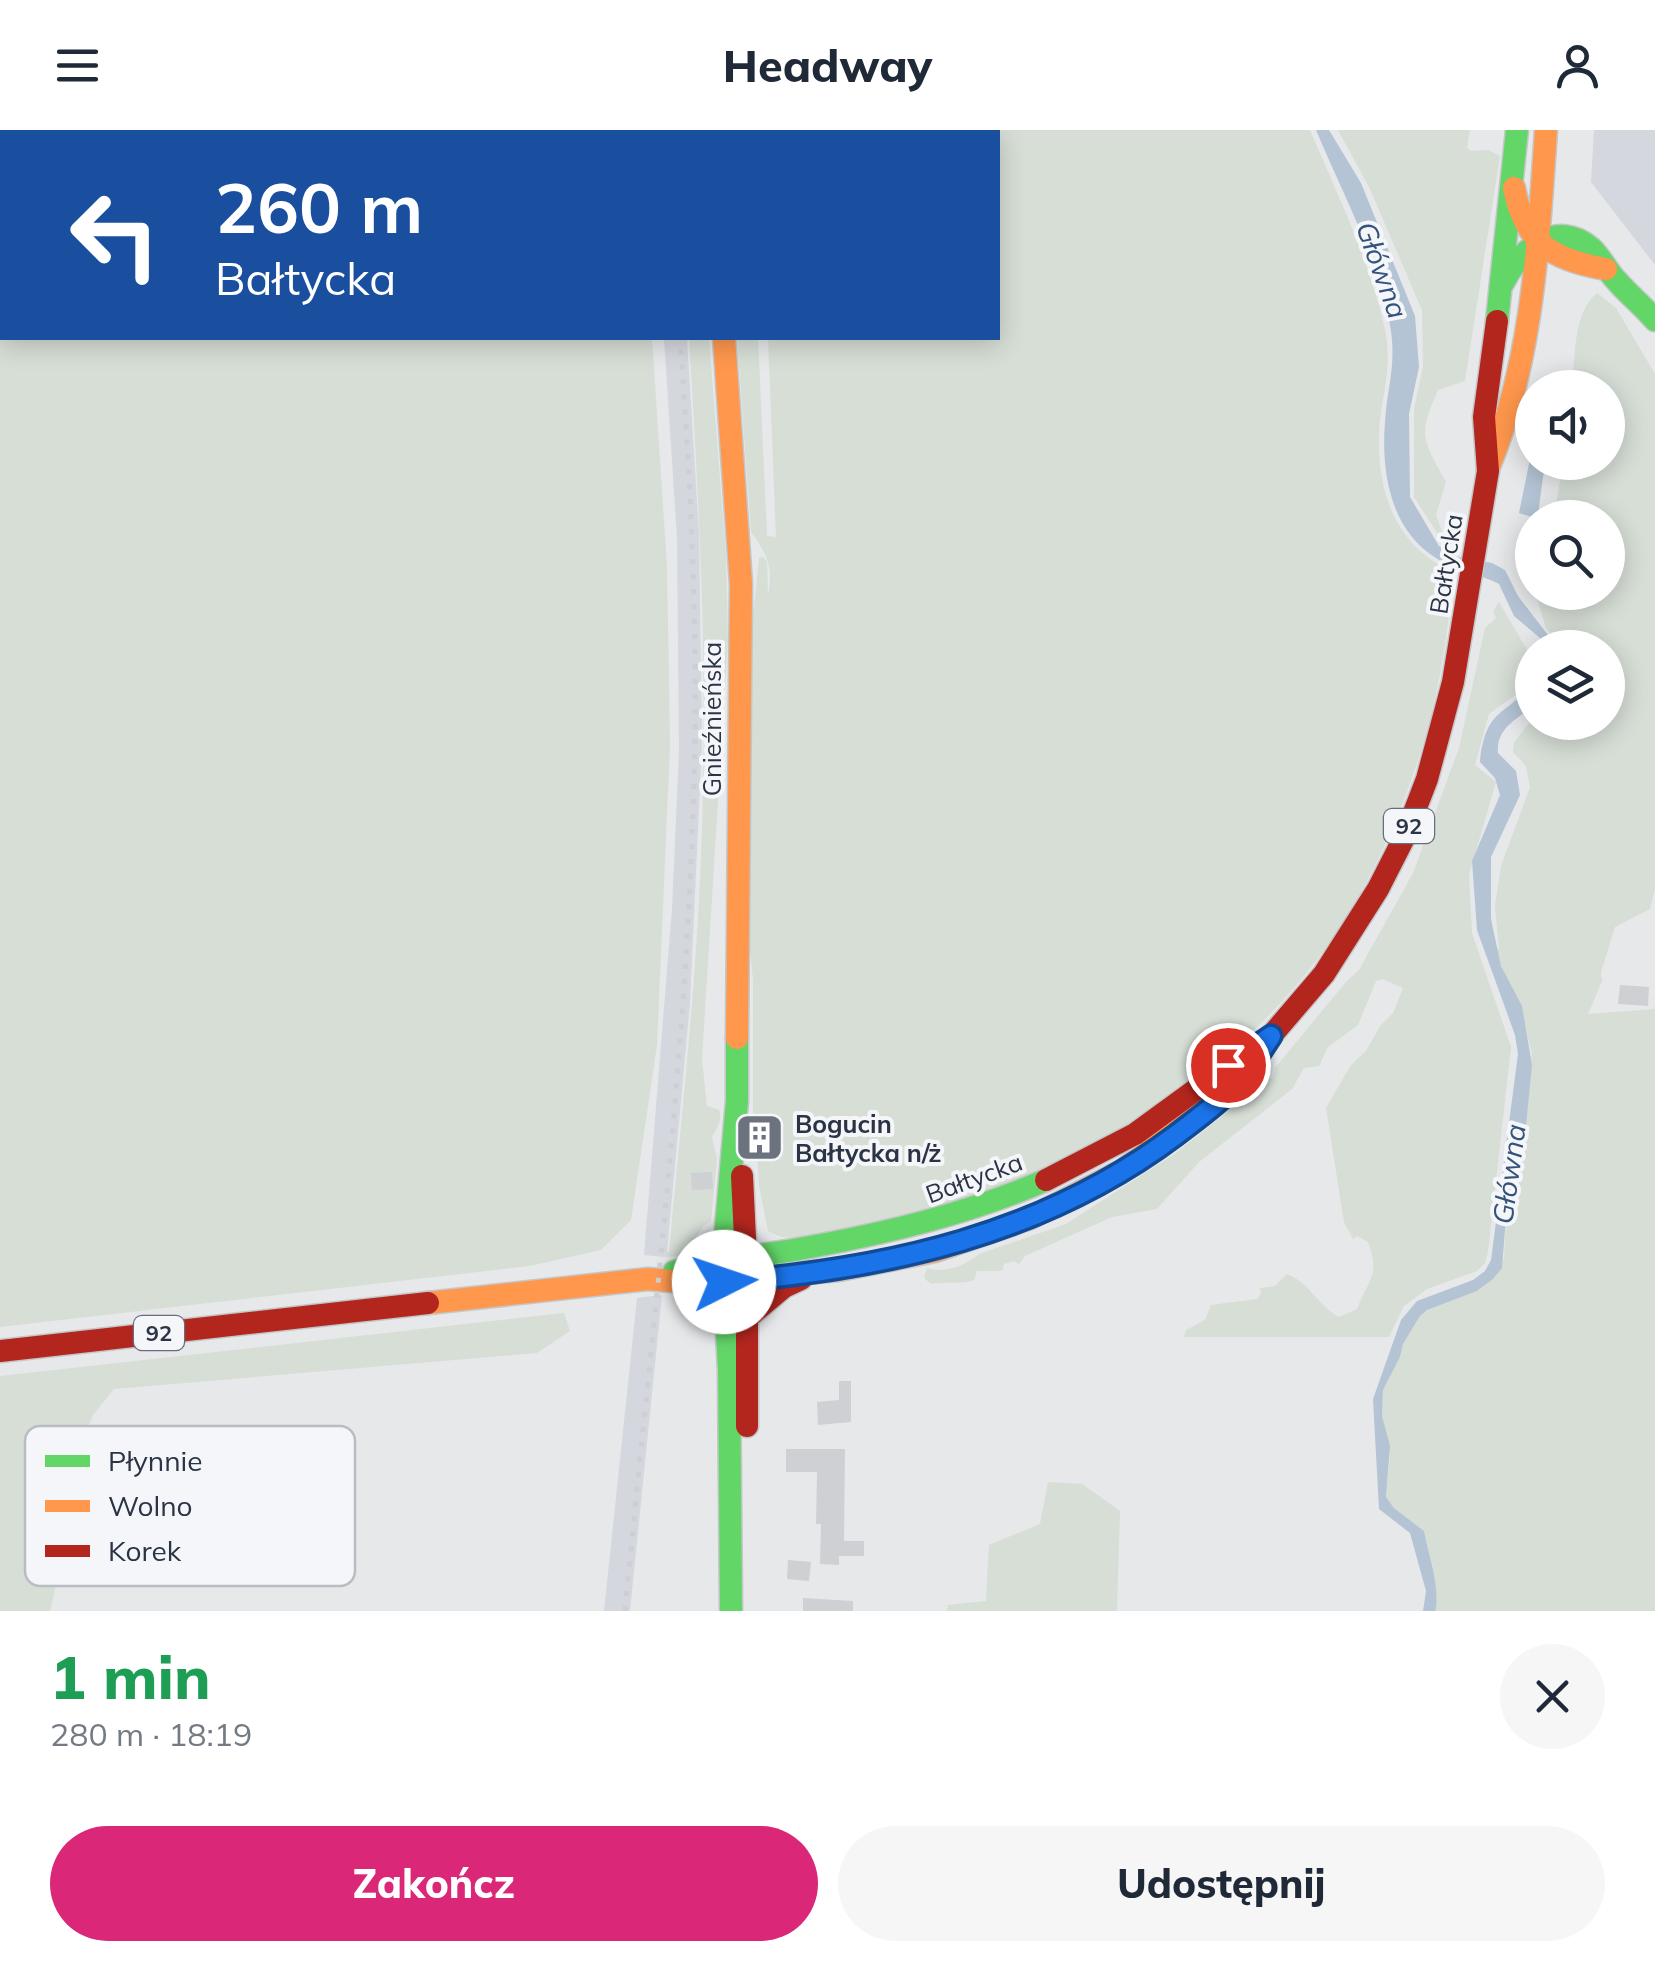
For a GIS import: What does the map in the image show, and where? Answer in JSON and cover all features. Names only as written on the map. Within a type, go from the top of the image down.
[{"type":"main road","name":"Bałtycka","points":[[735,1269],[812,1274],[903,1258],[1009,1227],[1078,1196],[1154,1152],[1240,1081],[1341,950],[1405,836],[1446,711],[1488,471],[1484,417],[1502,286],[1516,130]]},
{"type":"main road","name":"Bałtycka","points":[[1488,471],[1509,420],[1526,329],[1546,130]]},
{"type":"main road","points":[[1513,174],[1518,208],[1537,241],[1554,256],[1598,267]]},
{"type":"main road","points":[[1543,177],[1549,210],[1561,229],[1591,248],[1598,267],[1655,320]]},
{"type":"main road","points":[[1502,286],[1512,263],[1524,249],[1546,238],[1571,238]]},
{"type":"main road","points":[[1526,329],[1538,299],[1556,274],[1571,268],[1598,267]]},
{"type":"main road","name":"Gnieźnieńska","points":[[724,340],[741,584],[735,1269],[729,1370],[731,1611]]},
{"type":"main road","name":"Bałtycka","points":[[0,1351],[735,1269],[904,1230],[1033,1187],[1115,1146],[1158,1120],[1271,1036]]},
{"type":"main road","name":"Gnieźnieńska","points":[[735,1269],[747,1318],[746,1611]]},
{"type":"main road","points":[[747,1318],[784,1287],[812,1274]]},
{"type":"shaded area","points":[[1000,130],[1310,130],[1362,253],[1385,330],[1388,364],[1379,443],[1380,466],[1391,510],[1415,546],[1432,561],[1454,572],[1436,691],[1406,796],[1359,895],[1330,941],[1261,1023],[1212,1065],[1144,1114],[993,1193],[930,1212],[801,1239],[768,1231],[753,1127],[753,980],[747,918],[748,609],[754,608],[759,558],[767,562],[768,595],[770,576],[769,568],[765,553],[751,532],[737,340],[758,340],[767,536],[776,537],[768,340],[1000,340]]},
{"type":"shaded area","points":[[1338,130],[1470,130],[1467,148],[1488,150],[1500,156],[1465,381],[1438,390],[1425,428],[1428,446],[1446,482],[1436,515],[1441,539],[1414,497],[1414,409],[1423,367],[1422,310],[1370,189]]},
{"type":"shaded area","points":[[1594,130],[1655,130],[1655,265],[1591,182]]},
{"type":"shaded area","points":[[1597,293],[1616,308],[1655,374],[1655,888],[1650,909],[1615,927],[1601,972],[1602,981],[1588,1014],[1655,1009],[1655,1611],[1435,1611],[1435,1581],[1424,1531],[1386,1497],[1390,1455],[1382,1416],[1383,1390],[1420,1316],[1481,1289],[1498,1273],[1504,1258],[1506,1217],[1521,1158],[1532,1054],[1518,998],[1505,977],[1496,950],[1499,949],[1495,906],[1501,866],[1530,787],[1526,766],[1513,752],[1514,743],[1625,740],[1625,630],[1548,630],[1541,610],[1625,610],[1625,500],[1557,500],[1560,480],[1625,480],[1625,370],[1573,370],[1579,324]]},
{"type":"shaded area","points":[[0,340],[652,340],[667,567],[670,745],[657,1045],[631,1220],[601,1250],[530,1266],[0,1327]]},
{"type":"shaded area","points":[[664,340],[687,340],[699,534],[702,741],[690,1003],[667,1252],[663,1257],[644,1255],[672,909],[679,751],[677,538]]},
{"type":"shaded area","points":[[689,340],[709,340],[726,556],[728,640],[702,1059],[707,1106],[719,1110],[720,1117],[712,1137],[717,1159],[711,1221],[703,1226],[685,1256],[663,1257],[664,1252],[669,1252],[697,935],[704,768],[699,522]]},
{"type":"shaded area","points":[[1499,602],[1515,630],[1515,695],[1489,714],[1475,765],[1496,782],[1469,875],[1472,933],[1511,1047],[1485,1263],[1477,1271],[1427,1289],[1404,1306],[1389,1337],[1184,1337],[1186,1330],[1205,1320],[1211,1305],[1257,1299],[1260,1288],[1275,1286],[1287,1274],[1339,1317],[1357,1309],[1372,1277],[1372,1253],[1368,1242],[1357,1236],[1353,1239],[1344,1222],[1326,1108],[1351,1065],[1393,1013],[1403,988],[1383,979],[1376,981],[1358,1025],[1328,1047],[1319,1066],[1304,1068],[1292,1089],[1199,1162],[1157,1209],[1112,1217],[1025,1256],[1019,1264],[1004,1264],[1002,1271],[977,1271],[974,1280],[931,1284],[924,1278],[927,1268],[955,1267],[979,1254],[1066,1224],[1176,1153],[1236,1105],[1246,1099],[1252,1101],[1257,1096],[1251,1091],[1255,1085],[1273,1077],[1275,1068],[1359,970],[1413,873],[1459,748],[1485,628],[1496,618],[1493,611]]},
{"type":"shaded area","points":[[662,1295],[630,1611],[604,1611],[637,1298]]},
{"type":"shaded area","points":[[564,1313],[570,1331],[537,1353],[114,1389],[88,1426],[25,1426],[25,1586],[56,1586],[50,1611],[0,1611],[0,1376]]},
{"type":"shaded area","points":[[1048,1482],[1082,1484],[1120,1511],[1117,1611],[947,1611],[948,1605],[986,1601],[989,1545],[1040,1524]]},
{"type":"water","name":"Główna","points":[[1316,130],[1329,130],[1361,183],[1415,316],[1419,367],[1409,414],[1410,497],[1439,546],[1458,557],[1492,563],[1505,570],[1515,590],[1515,610],[1529,610],[1544,630],[1531,630],[1514,616],[1499,584],[1451,566],[1420,546],[1399,516],[1387,479],[1384,441],[1391,331],[1360,229]]},
{"type":"water","points":[[1526,480],[1543,480],[1540,500],[1522,500]]},
{"type":"water","name":"Główna","points":[[1515,700],[1515,720],[1500,738],[1498,753],[1516,771],[1520,795],[1491,857],[1491,919],[1501,966],[1522,1006],[1532,1065],[1524,1146],[1506,1217],[1502,1268],[1477,1291],[1420,1316],[1383,1390],[1382,1416],[1390,1446],[1386,1497],[1424,1531],[1435,1579],[1435,1611],[1423,1611],[1426,1591],[1410,1533],[1379,1509],[1373,1399],[1401,1320],[1417,1301],[1473,1280],[1491,1260],[1518,1054],[1515,1035],[1477,930],[1472,861],[1500,795],[1495,778],[1480,762],[1493,720]]},
{"type":"building","points":[[1620,985],[1649,987],[1648,1006],[1618,1004]]},
{"type":"building","points":[[712,1172],[713,1189],[692,1190],[691,1173]]},
{"type":"building","points":[[839,1381],[851,1381],[851,1422],[818,1425],[817,1402],[839,1400]]},
{"type":"building","points":[[786,1449],[845,1449],[844,1541],[864,1541],[864,1556],[839,1556],[839,1565],[820,1564],[817,1472],[786,1472]]},
{"type":"building","points":[[788,1560],[811,1562],[809,1581],[787,1579]]},
{"type":"building","points":[[803,1598],[853,1601],[853,1611],[803,1611]]},
{"type":"railway","points":[[625,1611],[674,1113],[689,913],[695,694],[680,340]]},
{"type":"traffic: fast","points":[[1497,321],[1517,130]]},
{"type":"traffic: fast","points":[[1503,283],[1529,250],[1552,237],[1565,236],[1591,248],[1655,320]]},
{"type":"traffic: fast","points":[[731,1611],[729,1370],[723,1260],[737,1101],[737,1038]]},
{"type":"traffic: fast","points":[[674,1272],[900,1228],[959,1212],[1046,1180]]},
{"type":"traffic: slow","points":[[1488,469],[1515,387],[1524,345],[1536,259],[1546,130]]},
{"type":"traffic: slow","points":[[1514,188],[1526,223],[1544,246],[1571,260],[1606,269]]},
{"type":"traffic: slow","points":[[724,340],[741,584],[737,1038]]},
{"type":"traffic: slow","points":[[428,1303],[648,1279],[695,1283],[839,1270],[935,1251],[1030,1218],[1123,1170],[1222,1097]]},
{"type":"traffic: jam","points":[[1222,1097],[1240,1081],[1271,1036],[1324,974],[1378,889],[1405,836],[1427,779],[1453,682],[1488,471],[1484,417],[1497,321]]},
{"type":"traffic: jam","points":[[1046,1180],[1135,1134],[1253,1048]]},
{"type":"traffic: jam","points":[[742,1176],[747,1426]]},
{"type":"traffic: jam","points":[[747,1318],[784,1287],[801,1279]]},
{"type":"traffic: jam","points":[[0,1351],[428,1303]]},
{"type":"place","name":"Bogucin Bałtycka n/ż","points":[[760,1138]]},
{"type":"route","points":[[724,1282],[812,1274],[903,1258],[974,1239],[1030,1218],[1154,1152],[1240,1081],[1271,1036],[1228,1065]]}]
